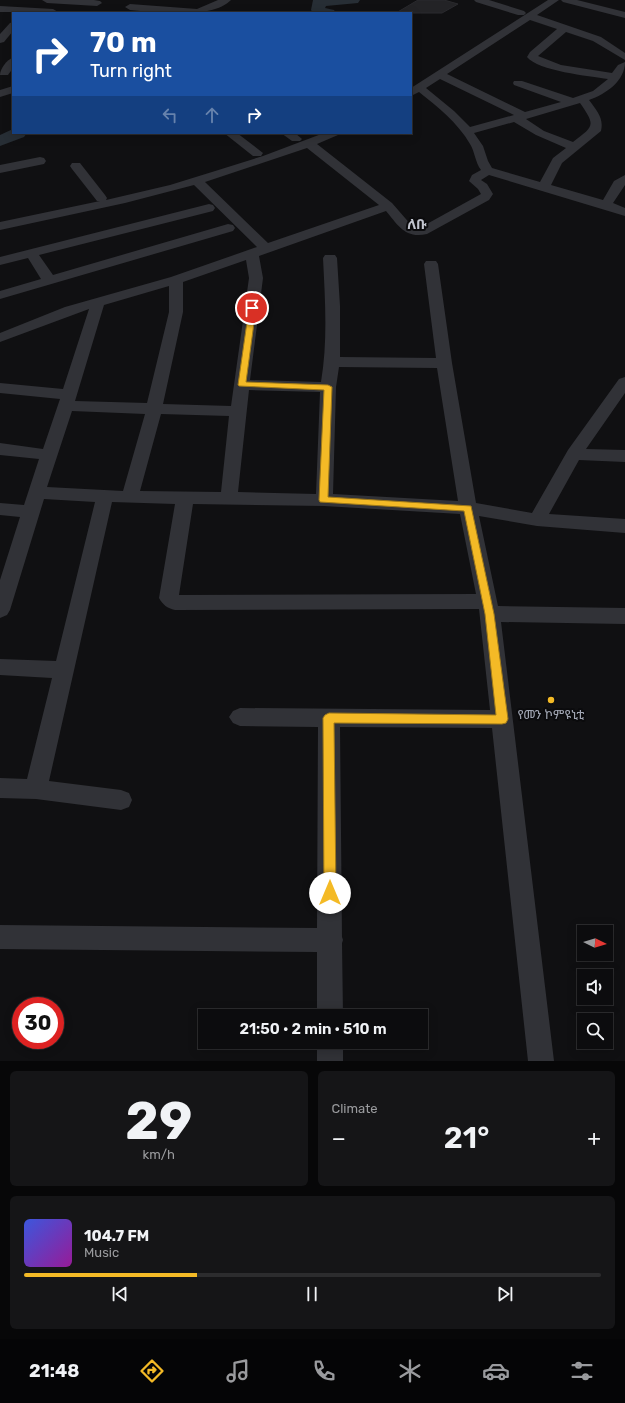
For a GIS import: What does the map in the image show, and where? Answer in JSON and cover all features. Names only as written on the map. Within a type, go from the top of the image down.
[{"type":"street","points":[[24,10],[34,0]]},
{"type":"street","points":[[47,0],[98,2]]},
{"type":"street","points":[[200,12],[226,0]]},
{"type":"street","points":[[479,0],[565,27],[597,39],[625,57]]},
{"type":"street","points":[[414,88],[440,75],[466,58],[525,14],[541,0]]},
{"type":"street","points":[[414,88],[455,54],[525,14],[554,0]]},
{"type":"street","points":[[566,0],[623,12]]},
{"type":"street","points":[[0,9],[53,12],[62,1]]},
{"type":"street","points":[[89,12],[98,2]]},
{"type":"street","points":[[130,7],[187,12]]},
{"type":"street","points":[[0,24],[12,25]]},
{"type":"street","points":[[0,41],[12,26]]},
{"type":"street","points":[[565,27],[532,57],[536,60],[554,66],[615,77]]},
{"type":"street","points":[[0,41],[12,42]]},
{"type":"street","points":[[455,54],[466,58]]},
{"type":"street","points":[[6,73],[11,57]]},
{"type":"street","points":[[468,132],[578,101],[597,94],[607,86],[621,67],[625,65]]},
{"type":"street","points":[[440,75],[521,117],[540,133],[575,147]]},
{"type":"street","points":[[518,83],[578,101],[594,115],[597,123],[595,131],[557,161],[544,187]]},
{"type":"street","points":[[414,88],[439,102],[468,132],[477,146],[484,168],[488,171],[606,205],[625,212]]},
{"type":"street","points":[[0,94],[12,89]]},
{"type":"street","points":[[231,134],[257,153]]},
{"type":"street","points":[[0,226],[110,203],[197,181],[309,138],[329,134]]},
{"type":"street","points":[[0,218],[101,198],[257,153],[292,136],[309,138],[388,206],[408,229],[422,230],[430,228],[485,197],[488,194],[484,187],[476,181],[476,178],[488,171]]},
{"type":"street","points":[[0,169],[40,161]]},
{"type":"street","points":[[76,166],[101,198]]},
{"type":"street","points":[[606,205],[618,184],[625,179]]},
{"type":"street","points":[[197,181],[266,249]]},
{"type":"street","points":[[0,338],[70,310],[176,280],[388,206]]},
{"type":"street","points":[[0,261],[209,208]]},
{"type":"street","points":[[128,228],[147,252]]},
{"type":"street","points":[[0,295],[228,228]]},
{"type":"street","points":[[30,253],[49,280]]},
{"type":"street","points":[[230,499],[238,411],[256,278],[252,254]]},
{"type":"street","points":[[324,500],[328,387],[332,362],[333,306],[330,258]]},
{"type":"street","points":[[430,264],[444,363],[468,508],[488,607],[541,1061]]},
{"type":"street","points":[[130,497],[154,408],[176,312],[176,280]]},
{"type":"street","points":[[0,610],[3,590],[31,512],[98,302]]},
{"type":"street","points":[[332,362],[444,363]]},
{"type":"street","points":[[537,520],[574,454],[625,382]]},
{"type":"street","points":[[242,385],[328,387]]},
{"type":"street","points":[[0,388],[67,400],[154,408],[238,411]]},
{"type":"street","points":[[0,449],[49,455]]},
{"type":"street","points":[[574,454],[625,456]]},
{"type":"street","points":[[37,492],[130,497],[324,500],[468,508],[537,520],[625,526]]},
{"type":"street","points":[[36,789],[105,496]]},
{"type":"street","points":[[185,498],[169,598],[175,603],[488,607],[625,616]]},
{"type":"street","points":[[0,509],[31,512]]},
{"type":"street","points":[[0,667],[64,670]]},
{"type":"street","points":[[240,717],[502,719]]},
{"type":"street","points":[[329,718],[330,1009]]},
{"type":"street","points":[[0,788],[36,789],[121,800]]},
{"type":"street","points":[[0,937],[331,940]]},
{"type":"street","points":[[330,1049],[330,1061]]},
{"type":"building","points":[[418,0],[444,0],[458,4],[442,13],[398,12]]},
{"type":"waterway","points":[[325,12],[318,10],[319,2],[353,0]]},
{"type":"waterway","points":[[0,141],[16,134]]},
{"type":"place","name":"የመን ኮምዩኒቲ","points":[[551,700]]},
{"type":"district","name":"ለቡ","points":[[417,224]]},
{"type":"route","points":[[252,308],[242,385],[328,387],[324,500],[468,508],[490,614],[502,719],[329,718],[330,893]]}]
